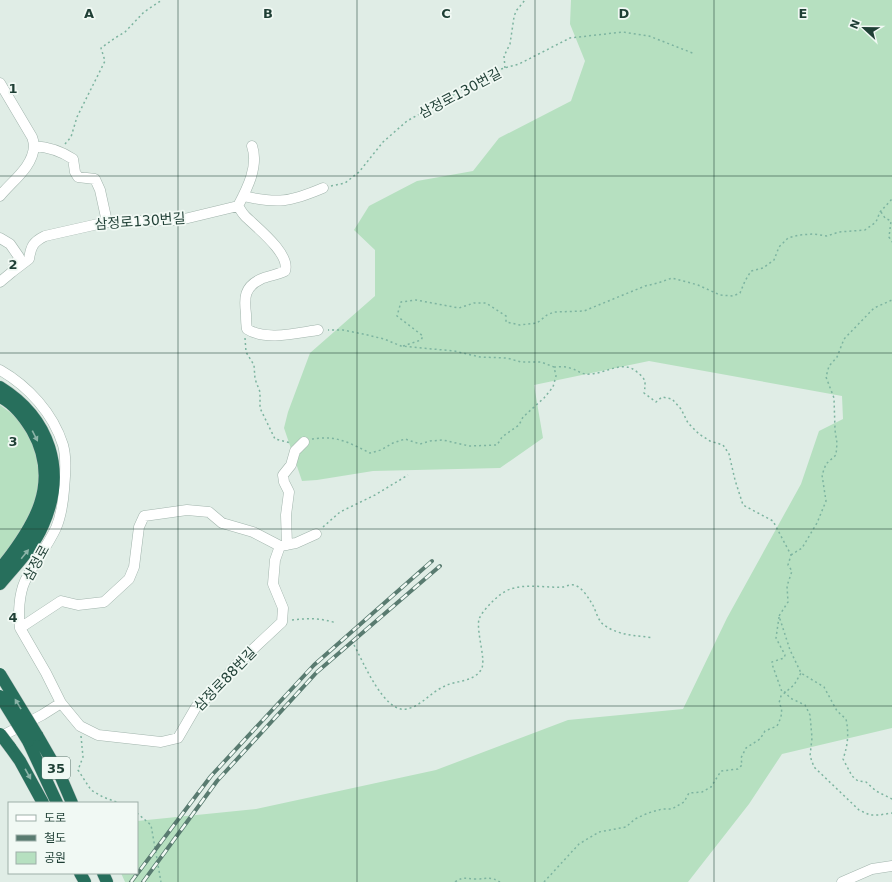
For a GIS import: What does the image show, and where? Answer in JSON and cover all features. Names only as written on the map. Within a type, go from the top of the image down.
[{"type":"highway","points":[[0,388],[10,394],[26,408],[38,422],[49,446],[54,475],[53,493],[49,511],[43,526],[32,545],[0,584]]},
{"type":"highway","points":[[0,397],[16,409],[31,429],[40,448],[45,472],[43,493],[37,514],[23,538],[0,569]]},
{"type":"highway","name":"35","points":[[0,674],[32,738],[57,802]]},
{"type":"highway","name":"35","points":[[0,696],[60,775],[72,802]]},
{"type":"highway","points":[[0,736],[20,761],[42,802]]},
{"type":"street","points":[[0,83],[32,137],[34,146],[31,156],[23,171],[0,196]]},
{"type":"street","points":[[34,146],[59,151],[74,159],[75,172],[78,176],[94,178],[100,190],[106,222]]},
{"type":"street","points":[[252,146],[254,152],[254,166],[238,206],[244,215],[258,227],[277,248],[284,258],[286,266],[285,271],[260,279],[246,293],[244,306],[247,330],[254,334],[264,335],[281,335],[318,330]]},
{"type":"street","points":[[243,196],[262,200],[283,201],[303,197],[323,188]]},
{"type":"street","name":"삼정로130번길","points":[[12,272],[29,259],[30,250],[35,241],[44,236],[106,222],[180,220],[238,206]]},
{"type":"street","points":[[0,238],[10,244],[19,257],[12,272],[0,282]]},
{"type":"street","name":"삼정로","points":[[0,370],[10,375],[33,395],[56,430],[63,446],[66,473],[63,508],[56,528],[24,582],[21,593],[19,621],[20,628],[46,673],[61,703]]},
{"type":"street","points":[[282,622],[283,608],[273,584],[275,560],[283,546],[289,492],[284,482],[283,475],[291,464],[295,451],[304,442]]},
{"type":"street","points":[[20,628],[61,601],[78,605],[104,602],[129,579],[134,567],[139,527],[144,516],[187,510],[209,512],[222,523],[253,532],[283,546],[296,543],[316,534]]},
{"type":"street","name":"삼정로88번길","points":[[61,703],[80,726],[98,736],[161,742],[178,738],[196,707],[212,692],[236,665],[282,622]]},
{"type":"street","points":[[0,736],[42,715],[61,703]]},
{"type":"street","points":[[842,882],[872,869],[892,866]]},
{"type":"path","points":[[59,151],[71,137],[77,117],[105,61],[101,48],[125,32],[144,12],[162,0]]},
{"type":"path","points":[[505,68],[504,56],[510,44],[514,17],[516,11],[525,0]]},
{"type":"path","name":"삼정로130번길","points":[[323,188],[345,183],[358,172],[383,142],[407,121],[483,78],[505,68],[519,64],[570,38],[623,32],[649,36],[695,54]]},
{"type":"path","points":[[401,346],[421,340],[423,336],[397,316],[401,302],[416,300],[459,308],[474,303],[486,303],[506,316],[506,322],[520,325],[536,323],[554,312],[584,311],[645,286],[672,278],[698,284],[720,295],[733,296],[740,293],[745,281],[752,271],[763,268],[774,260],[779,247],[788,238],[812,234],[827,236],[839,232],[865,230],[876,222],[880,212],[892,199]]},
{"type":"path","points":[[880,212],[884,218],[891,221],[889,236],[892,242]]},
{"type":"path","points":[[892,300],[874,308],[844,339],[837,357],[830,366],[826,377],[834,398],[837,443],[836,455],[826,464],[822,475],[826,501],[817,522],[802,548],[792,555],[788,565],[792,571],[786,586],[788,602],[779,616],[776,638],[785,655],[784,658],[772,662],[782,692],[785,692],[790,698],[805,705],[810,715],[812,738],[810,756],[814,767],[859,810],[870,815],[892,813]]},
{"type":"path","points":[[245,323],[246,352],[254,365],[255,379],[260,392],[260,408],[268,427],[275,439],[297,444],[312,439],[330,438],[356,446],[370,453],[405,439],[420,444],[430,441],[443,440],[469,446],[497,445],[502,437],[519,425],[523,417],[544,398],[553,387],[556,376],[554,367]]},
{"type":"path","points":[[318,330],[343,330],[384,339],[401,346],[454,351],[480,357],[507,358],[521,362],[541,362],[554,367],[570,368],[582,374],[592,374],[618,366],[633,368],[644,378],[644,393],[656,402],[662,397],[672,399],[681,409],[688,423],[699,434],[710,441],[723,445],[729,454],[743,505],[773,521],[792,555]]},
{"type":"path","points":[[316,534],[325,524],[340,512],[375,495],[408,475]]},
{"type":"path","points":[[354,645],[385,700],[401,710],[408,709],[422,702],[447,684],[464,681],[471,678],[481,670],[482,663],[479,632],[480,618],[496,597],[514,588],[564,587],[573,584],[579,587],[586,594],[602,624],[619,634],[653,638]]},
{"type":"path","points":[[779,616],[790,650],[801,673],[824,687],[837,711],[846,719],[849,732],[847,748],[843,759],[852,776],[858,781],[866,782],[876,791],[892,799]]},
{"type":"path","points":[[282,622],[303,618],[328,620],[336,623]]},
{"type":"path","points":[[544,882],[579,844],[599,832],[626,826],[635,819],[648,813],[662,809],[672,809],[684,802],[689,793],[702,792],[711,787],[720,771],[738,769],[742,765],[741,758],[746,748],[760,739],[765,732],[777,726],[782,713],[782,707],[779,703],[781,696],[794,685],[801,673]]},
{"type":"path","points":[[80,726],[83,757],[78,770],[90,790],[103,798],[116,802]]},
{"type":"path","points":[[138,814],[151,825],[161,882]]},
{"type":"path","points":[[455,882],[460,878],[494,878],[500,882]]},
{"type":"green space","points":[[571,0],[892,0],[892,728],[782,754],[749,804],[688,882],[125,882],[121,874],[138,874],[138,821],[256,809],[436,770],[568,720],[683,709],[727,618],[801,484],[819,431],[843,419],[842,396],[649,361],[534,385],[543,438],[500,468],[373,471],[302,481],[284,428],[288,412],[310,353],[375,296],[375,250],[354,230],[369,206],[417,181],[473,171],[499,138],[571,101],[585,61],[570,24]]},
{"type":"green space","points":[[0,405],[22,421],[38,455],[39,496],[16,540],[0,560]]},
{"type":"railway","points":[[138,873],[211,776],[314,665],[432,561]]},
{"type":"railway","points":[[143,882],[217,781],[317,672],[440,566]]},
{"type":"railway","points":[[131,882],[137,874]]}]
